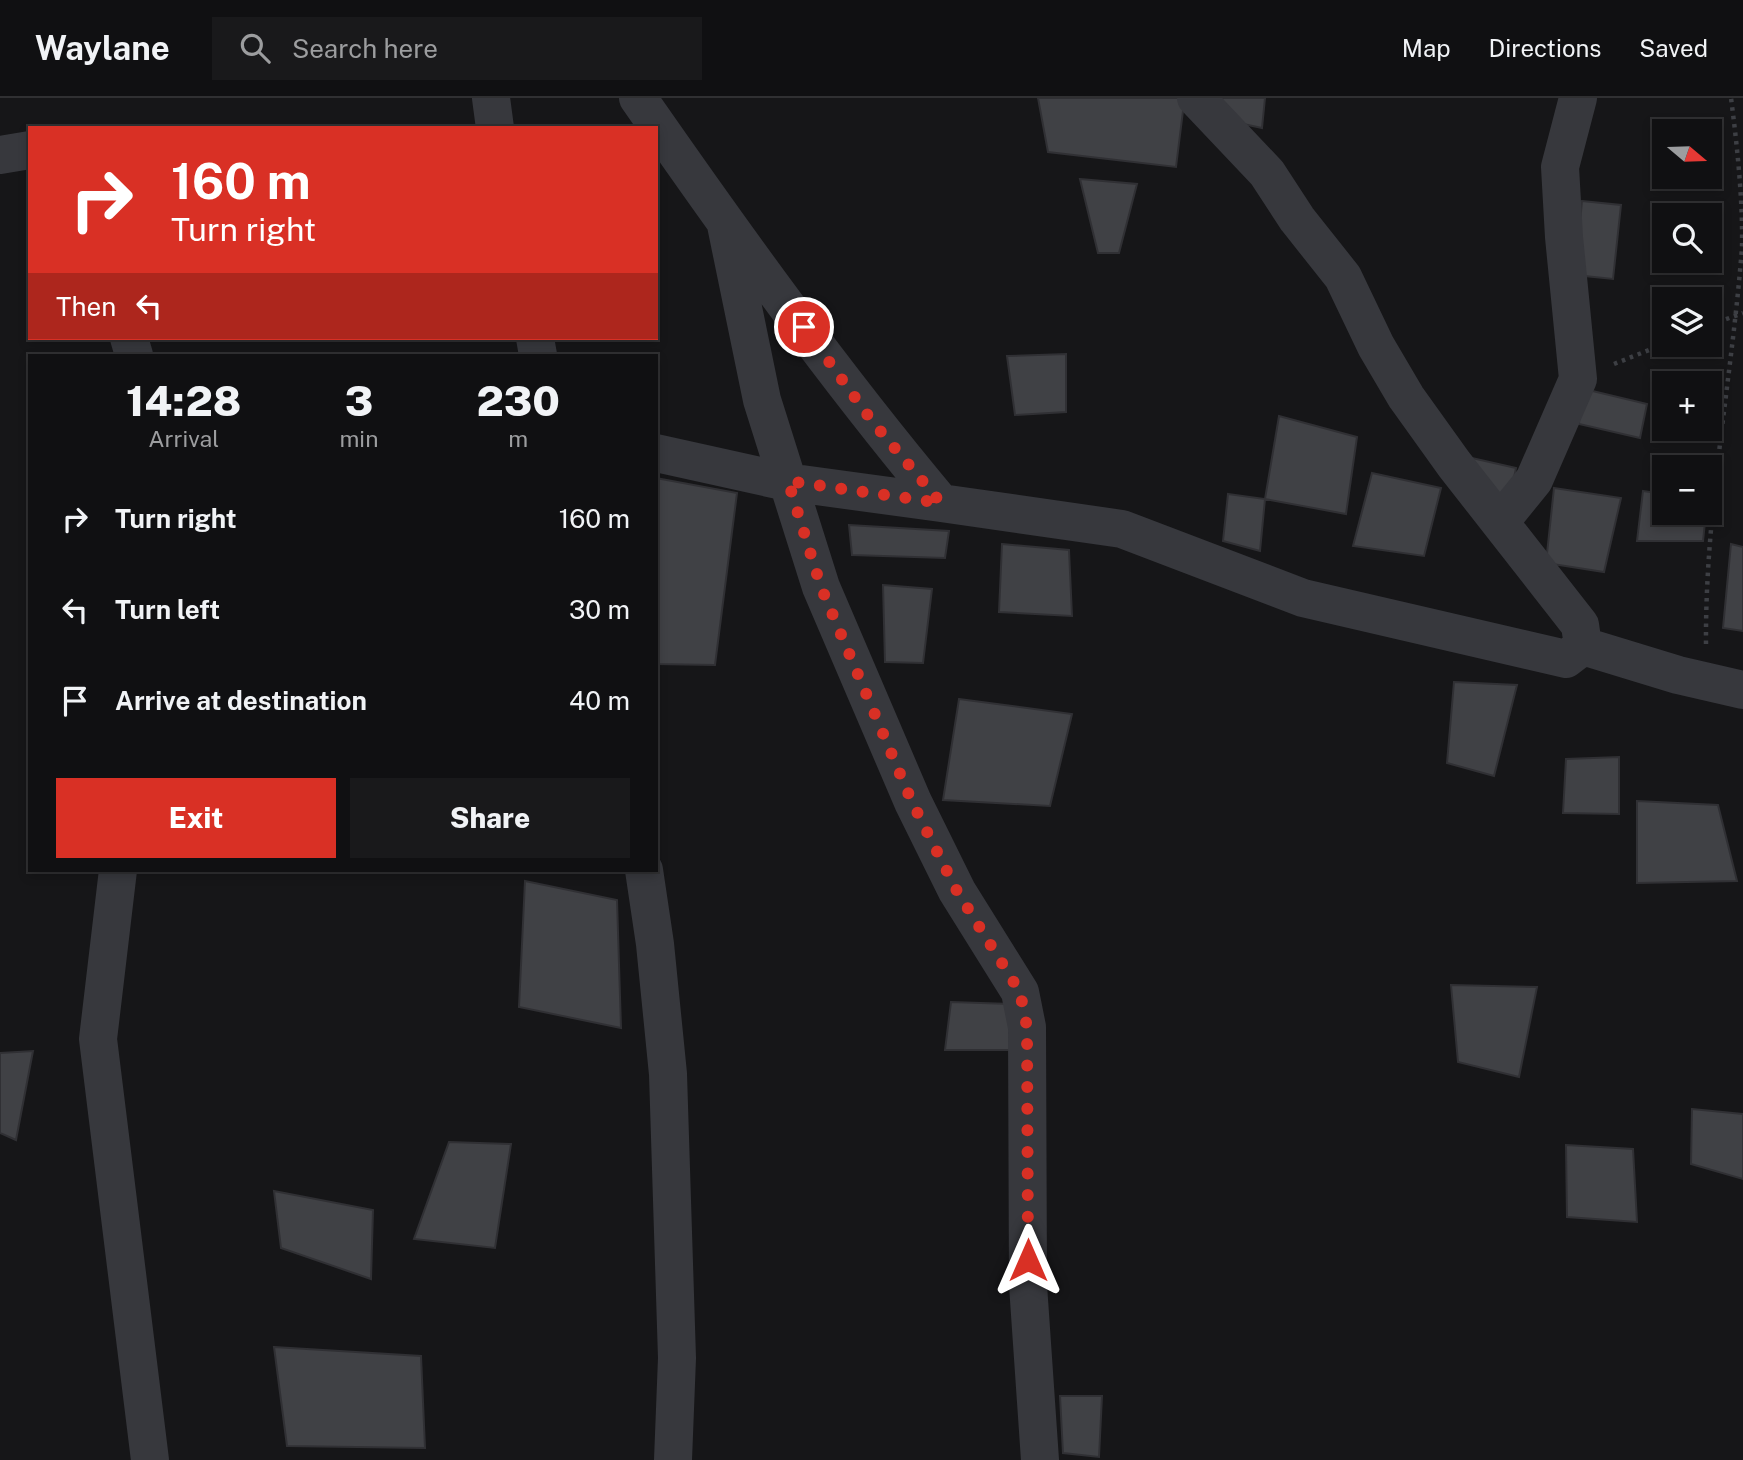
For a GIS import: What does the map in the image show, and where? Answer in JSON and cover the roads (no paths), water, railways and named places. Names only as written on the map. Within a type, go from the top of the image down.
[{"type":"street","points":[[491,98],[495,126]]},
{"type":"street","points":[[638,98],[657,126]]},
{"type":"street","points":[[1196,98],[1267,173],[1297,219],[1343,277],[1376,346],[1406,397],[1454,464],[1580,625],[1583,646]]},
{"type":"street","points":[[1500,522],[1534,480],[1578,379],[1560,167],[1578,98]]},
{"type":"street","points":[[658,127],[726,225],[820,347],[872,421],[941,503]]},
{"type":"street","points":[[0,155],[28,150]]},
{"type":"street","points":[[726,225],[762,400],[821,587],[912,802],[957,891],[1020,992],[1027,1027],[1028,1285],[1040,1460]]},
{"type":"street","points":[[658,453],[788,481],[1122,529],[1303,598],[1566,659],[1583,646]]},
{"type":"street","points":[[1583,646],[1743,690]]},
{"type":"street","points":[[118,872],[98,1039],[150,1460]]},
{"type":"street","points":[[644,872],[655,944],[668,1074],[677,1357],[673,1460]]}]
